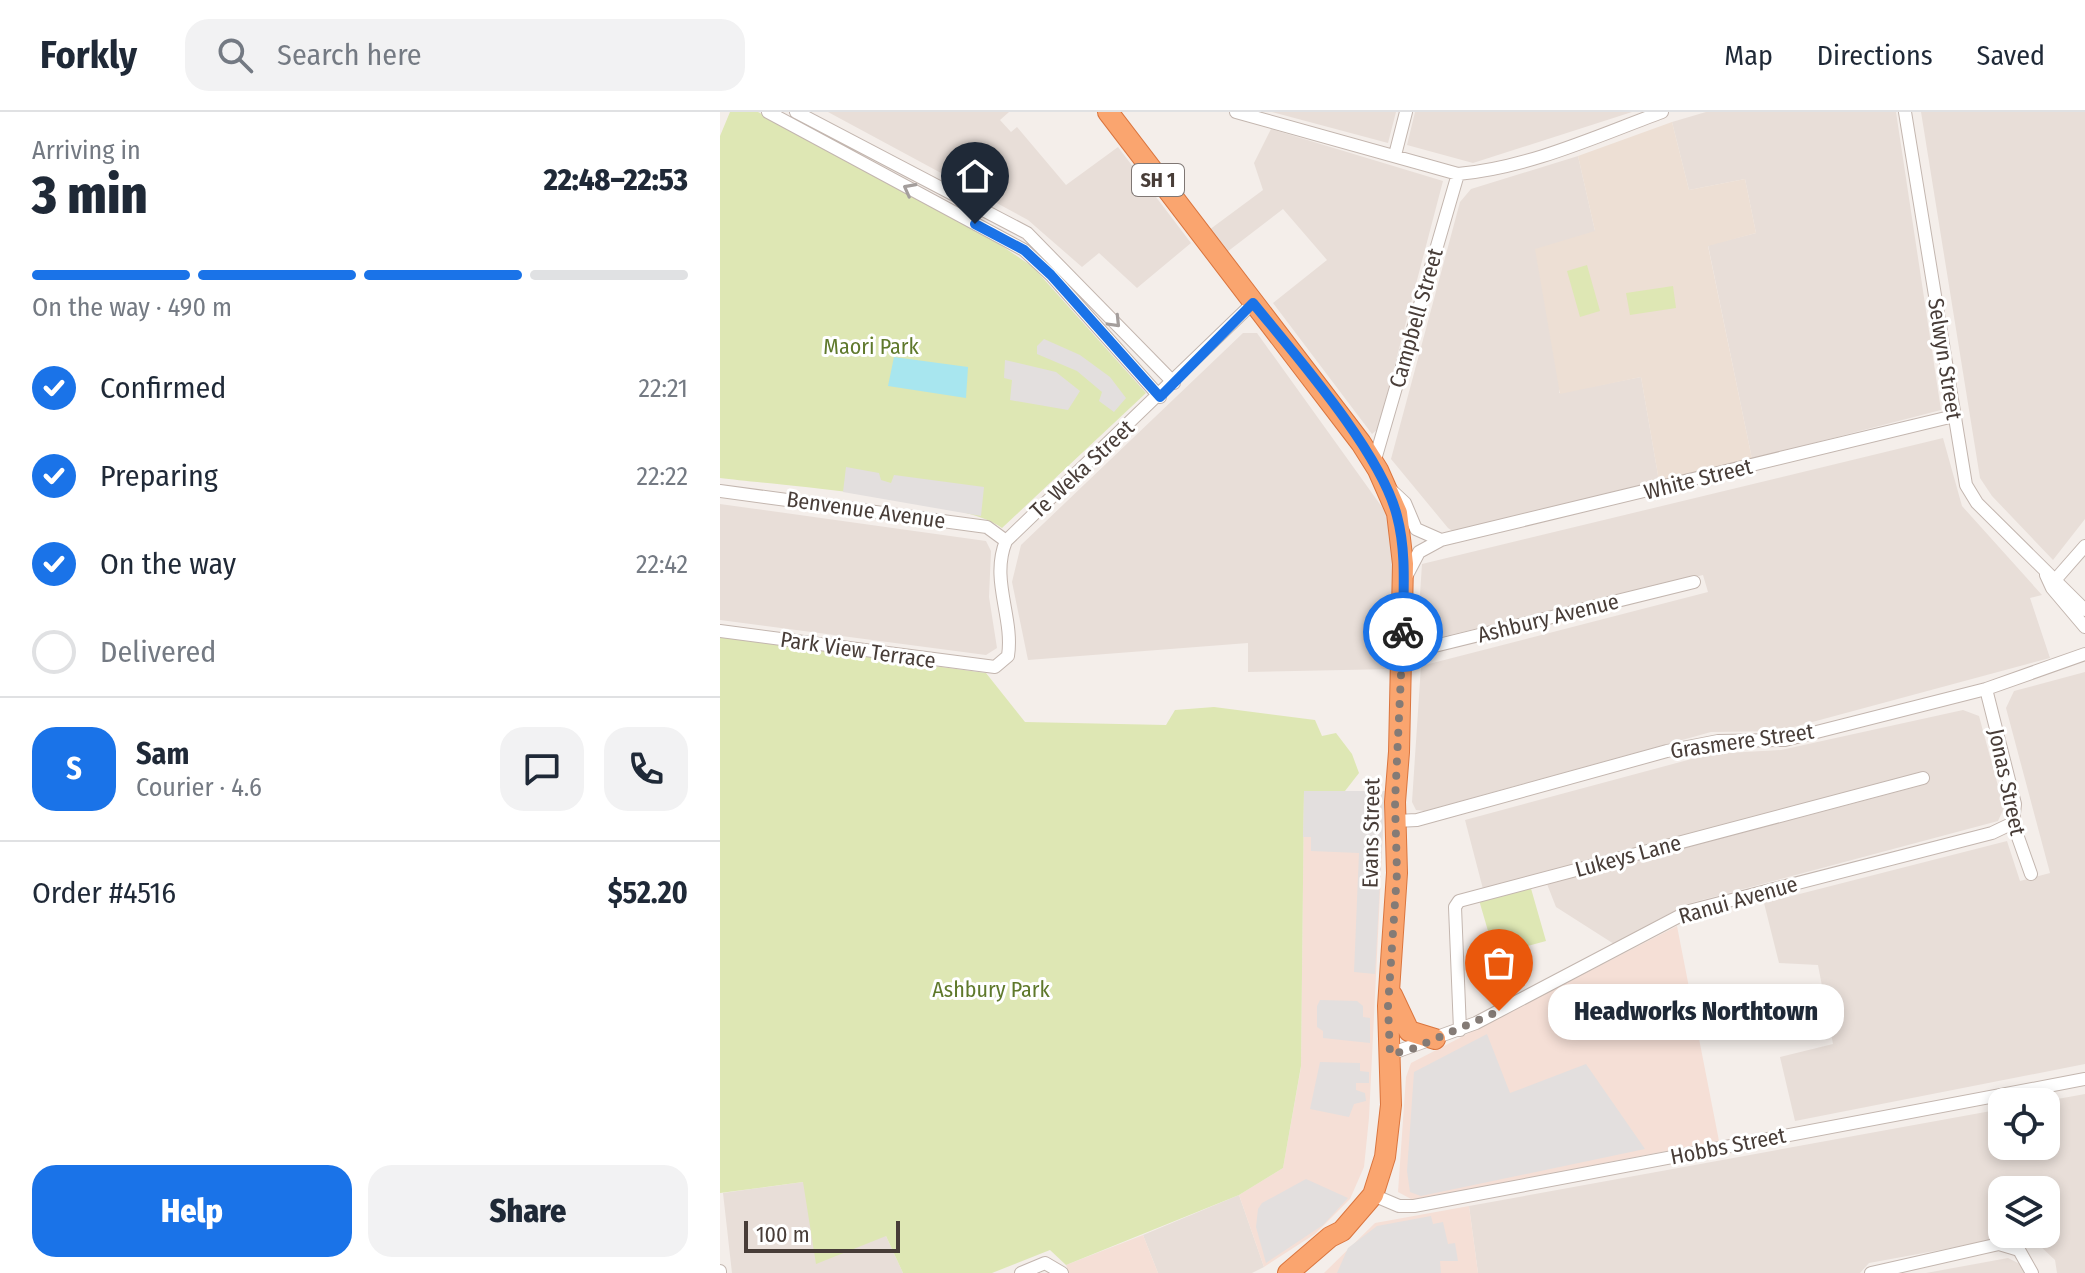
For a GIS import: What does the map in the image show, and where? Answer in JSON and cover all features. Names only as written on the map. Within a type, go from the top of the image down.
[{"type":"highway","name":"Evans Street","points":[[1108,112],[1374,463],[1385,484],[1400,530],[1402,654],[1386,1146],[1373,1195],[1342,1231],[1290,1272]]},
{"type":"highway","points":[[1391,991],[1409,1031],[1435,1039]]},
{"type":"street","points":[[768,112],[1024,250],[1051,275],[1160,397]]},
{"type":"street","points":[[796,112],[1027,233],[1174,383]]},
{"type":"street","points":[[1236,112],[1458,174],[1483,172],[1560,149],[1662,112]]},
{"type":"street","points":[[1395,155],[1406,112]]},
{"type":"street","name":"Selwyn Street","points":[[1905,112],[1969,494],[2085,610]]},
{"type":"street","name":"Campbell Street","points":[[1374,463],[1458,174]]},
{"type":"street","name":"Te Weka Street","points":[[1006,541],[1160,397],[1253,303]]},
{"type":"street","name":"White Street","points":[[1403,581],[1419,552],[1441,540],[1954,416]]},
{"type":"street","points":[[1385,484],[1405,503],[1416,529],[1441,540]]},
{"type":"street","name":"Benvenue Avenue","points":[[720,491],[987,527],[1006,541]]},
{"type":"street","name":"Park View Terrace","points":[[720,631],[995,667],[1008,656],[1010,640],[999,579],[1001,554],[1006,541]]},
{"type":"street","points":[[2051,577],[2085,546]]},
{"type":"street","name":"Selwyn Street","points":[[2051,577],[2052,588],[2085,627]]},
{"type":"street","name":"Ashbury Avenue","points":[[1402,654],[1694,582]]},
{"type":"street","name":"Grasmere Street","points":[[1396,821],[1417,820],[1667,751],[1718,741],[1785,740],[1986,689],[2085,654]]},
{"type":"street","name":"Jonas Street","points":[[1986,689],[2015,804],[2013,823],[2031,874]]},
{"type":"street","name":"Lukeys Lane","points":[[1460,1030],[1455,907],[1459,901],[1923,778]]},
{"type":"street","name":"Ranui Avenue","points":[[1390,1054],[1460,1030],[1689,911],[1992,833],[2013,823]]},
{"type":"street","name":"Hobbs Street","points":[[1373,1195],[1399,1206],[1424,1204],[2085,1079]]},
{"type":"street","points":[[1871,1273],[1999,1244],[2019,1250],[2032,1273]]},
{"type":"street","points":[[1021,1273],[1045,1263],[1062,1273]]},
{"type":"shaded area","points":[[828,112],[1009,112],[1000,120],[1011,132],[1017,127],[1066,185],[1118,147],[1191,243],[1137,288],[1099,253],[1082,267],[1028,220]]},
{"type":"shaded area","points":[[1272,112],[1396,112],[1388,143]]},
{"type":"shaded area","points":[[1415,112],[1632,112],[1473,163],[1407,145]]},
{"type":"shaded area","points":[[1706,112],[1896,112],[1941,410],[1752,459],[1708,245],[1756,233],[1745,179],[1689,190],[1672,122]]},
{"type":"shaded area","points":[[1921,112],[2085,112],[2085,519],[2053,560],[1992,496],[1980,478]]},
{"type":"shaded area","points":[[1672,122],[1689,190],[1745,179],[1756,233],[1708,246],[1752,459],[1659,481],[1641,377],[1560,394],[1535,249],[1595,231],[1578,156]]},
{"type":"shaded area","points":[[1271,129],[1443,181],[1378,429],[1372,434],[1273,303],[1327,260],[1283,209],[1227,252],[1209,230],[1263,190],[1254,163]]},
{"type":"shaded area","points":[[1578,156],[1595,231],[1559,393],[1641,377],[1659,481],[1457,534],[1448,528],[1391,459],[1460,202],[1471,189]]},
{"type":"shaded area","points":[[1243,333],[1257,333],[1387,514],[1393,531],[1393,669],[1248,672],[1248,643],[1028,660],[1012,582],[1021,545]]},
{"type":"shaded area","points":[[1044,339],[1080,355],[1110,377],[1126,398],[1114,412],[1099,401],[1102,392],[1077,371],[1037,354],[1037,346]]},
{"type":"shaded area","points":[[1005,360],[1056,372],[1080,391],[1068,410],[1010,400],[1012,380],[1004,378]]},
{"type":"shaded area","points":[[1943,438],[1962,506],[2042,595],[2030,598],[2050,658],[1779,731],[1711,732],[1425,811],[1416,810],[1412,802],[1421,666],[1708,592],[1703,575],[1428,640],[1421,635],[1418,625],[1422,564]]},
{"type":"shaded area","points":[[846,467],[879,473],[881,480],[891,483],[894,475],[984,487],[981,516],[843,492]]},
{"type":"shaded area","points":[[720,504],[986,541],[991,551],[989,597],[997,648],[986,655],[720,620]]},
{"type":"shaded area","points":[[2085,672],[2085,1064],[1795,1121],[1780,1057],[1833,1044],[1818,965],[1779,963],[1764,903],[2007,841],[2020,881],[2050,873],[2006,708],[2014,691]]},
{"type":"shaded area","points":[[1963,710],[1979,716],[2004,808],[1998,821],[1687,904],[1614,944],[1556,907],[1547,884],[1927,784],[1925,771],[1483,889],[1465,820],[1710,754],[1781,750]]},
{"type":"shaded area","points":[[1304,791],[1385,791],[1369,1118],[1364,1167],[1350,1199],[1315,1234],[1264,1267],[1239,1195],[1283,1168],[1301,1067]]},
{"type":"shaded area","points":[[1304,791],[1385,791],[1375,974],[1354,972],[1359,853],[1311,851],[1311,837],[1303,837]]},
{"type":"shaded area","points":[[1677,926],[1719,1141],[1413,1200],[1398,1192],[1406,1077],[1411,1063]]},
{"type":"shaded area","points":[[1320,1000],[1357,1001],[1363,1006],[1363,1017],[1370,1018],[1370,1043],[1323,1038],[1323,1031],[1317,1027]]},
{"type":"shaded area","points":[[1487,1034],[1510,1093],[1586,1064],[1645,1149],[1421,1196],[1410,1192],[1407,1171],[1414,1072]]},
{"type":"shaded area","points":[[1320,1062],[1360,1063],[1360,1071],[1369,1072],[1369,1083],[1356,1083],[1356,1090],[1365,1093],[1366,1101],[1354,1104],[1349,1117],[1310,1109]]},
{"type":"shaded area","points":[[2085,1094],[2085,1273],[2057,1273],[2055,1260],[2042,1248],[2060,1248],[2060,1176],[1988,1176],[1988,1241],[1869,1263],[1860,1273],[1478,1273],[1469,1206],[1988,1112],[1988,1160],[2060,1160],[2060,1099]]},
{"type":"shaded area","points":[[1306,1179],[1348,1198],[1323,1225],[1266,1263],[1256,1227],[1258,1209],[1262,1203]]},
{"type":"shaded area","points":[[803,1182],[886,1236],[903,1273],[732,1273],[723,1193]]},
{"type":"shaded area","points":[[1239,1195],[1264,1267],[1252,1273],[1158,1273],[1143,1235]]},
{"type":"shaded area","points":[[1469,1206],[1478,1273],[1324,1273],[1375,1223]]},
{"type":"shaded area","points":[[1431,1216],[1433,1224],[1443,1222],[1448,1244],[1455,1243],[1458,1261],[1440,1261],[1441,1273],[1337,1273],[1348,1248],[1377,1226]]},
{"type":"shaded area","points":[[1143,1235],[1158,1273],[1069,1273],[1066,1265]]},
{"type":"shaded area","points":[[2008,1258],[2028,1268],[2028,1273],[1926,1273]]},
{"type":"green space","name":"Maori Park","points":[[730,112],[758,112],[996,242],[1033,267],[1146,393],[1002,528],[982,518],[911,501],[720,478],[720,136]]},
{"type":"green space","points":[[1587,265],[1600,311],[1580,317],[1567,271]]},
{"type":"green space","points":[[1673,286],[1676,308],[1630,315],[1626,293]]},
{"type":"green space","name":"Ashbury Park","points":[[720,637],[986,673],[1025,722],[1166,725],[1175,710],[1214,707],[1315,720],[1322,736],[1336,733],[1352,754],[1359,773],[1345,791],[1304,791],[1301,1066],[1283,1168],[1239,1195],[1066,1265],[1050,1250],[992,1273],[903,1273],[886,1236],[816,1264],[803,1182],[720,1193]]},
{"type":"green space","points":[[1530,885],[1546,941],[1495,955],[1479,900]]},
{"type":"water","points":[[894,357],[968,367],[966,398],[888,386]]},
{"type":"way so far","points":[[1403,632],[1395,802],[1397,873],[1388,1006],[1390,1054],[1410,1050],[1499,1011]]},
{"type":"place","name":"Headworks Northtown","points":[[1499,1011]]},
{"type":"route","points":[[975,224],[1024,250],[1051,275],[1160,397],[1253,303],[1361,443],[1391,498],[1397,513],[1402,547],[1403,632]]}]
